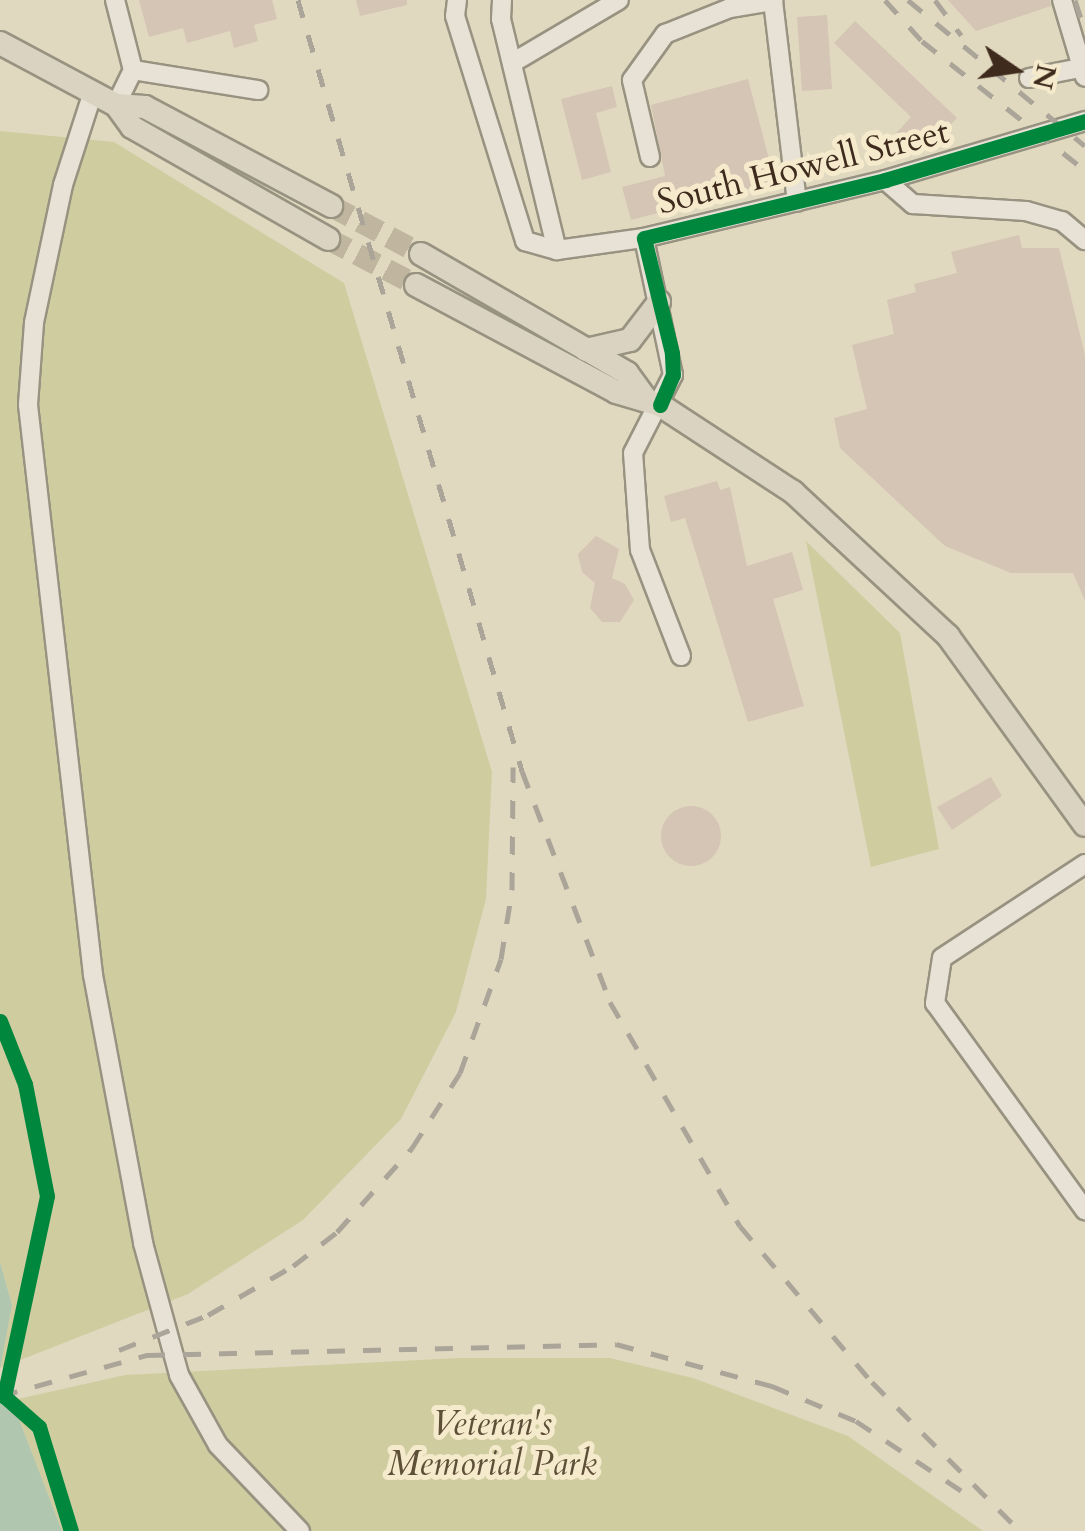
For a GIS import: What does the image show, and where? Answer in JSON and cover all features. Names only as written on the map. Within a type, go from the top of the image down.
[{"type":"main road","points":[[0,43],[116,105],[132,127],[328,238]]},
{"type":"main road","points":[[116,105],[145,106],[331,206]]},
{"type":"main road","points":[[421,254],[627,374],[653,401],[793,492],[948,636],[1085,825]]},
{"type":"main road","points":[[416,285],[616,392],[653,401]]},
{"type":"main road","points":[[586,350],[630,340],[659,302]]},
{"type":"street","points":[[115,0],[133,70],[116,105]]},
{"type":"street","points":[[457,0],[461,36],[525,240],[557,250],[644,238]]},
{"type":"street","points":[[502,0],[512,63],[557,250]]},
{"type":"street","points":[[512,63],[619,0]]},
{"type":"street","points":[[1030,78],[1084,70],[1062,0]]},
{"type":"street","points":[[650,158],[632,80],[665,34],[730,8],[773,1],[798,202]]},
{"type":"street","points":[[133,70],[258,90]]},
{"type":"street","points":[[93,92],[62,186],[34,323],[28,405],[93,975],[143,1243],[180,1375],[218,1445],[300,1531]]},
{"type":"street","name":"South Howell Street","points":[[681,656],[640,550],[633,454],[653,401],[673,375],[644,238],[886,180],[1085,121]]},
{"type":"street","points":[[886,180],[913,204],[1026,212],[1062,222],[1085,240]]},
{"type":"street","points":[[1085,864],[942,958],[935,1003],[1085,1210]]},
{"type":"green space","points":[[0,131],[114,142],[344,283],[492,772],[486,899],[456,1012],[401,1119],[303,1220],[188,1294],[0,1368],[12,1305],[0,1262]]},
{"type":"green space","points":[[806,541],[900,633],[939,849],[871,867]]},
{"type":"green space","name":"Veteran's Memorial Park","points":[[459,1358],[610,1358],[693,1378],[848,1436],[983,1531],[62,1531],[19,1419],[0,1403],[125,1375]]},
{"type":"shaded area","points":[[0,1262],[12,1305],[0,1370]]},
{"type":"shaded area","points":[[0,1403],[19,1419],[62,1531],[0,1531]]},
{"type":"building","points":[[139,0],[272,0],[277,19],[254,25],[258,41],[234,48],[230,31],[187,43],[183,28],[149,37]]},
{"type":"building","points":[[356,0],[407,0],[407,5],[360,16]]},
{"type":"building","points":[[948,0],[1050,0],[1051,6],[976,31]]},
{"type":"building","points":[[827,15],[832,89],[802,91],[797,17]]},
{"type":"building","points":[[855,21],[957,118],[936,140],[898,150],[889,141],[911,117],[834,43]]},
{"type":"building","points":[[748,79],[775,182],[631,220],[622,187],[665,176],[651,105]]},
{"type":"building","points":[[612,86],[617,107],[596,113],[611,172],[582,180],[561,99]]},
{"type":"building","points":[[1019,235],[1022,248],[1059,248],[1085,355],[1085,601],[1073,573],[1011,573],[945,546],[840,448],[834,418],[867,409],[852,345],[894,334],[887,300],[916,292],[914,284],[957,273],[951,252]]},
{"type":"building","points":[[717,481],[720,490],[730,487],[747,566],[792,552],[803,590],[773,599],[804,706],[748,722],[685,518],[671,522],[664,496]]},
{"type":"building","points":[[596,536],[619,549],[612,578],[625,584],[634,600],[620,622],[602,622],[590,608],[595,583],[582,572],[578,554]]},
{"type":"building","points":[[991,777],[1002,796],[952,830],[937,807]]},
{"type":"building","points":[[691,806],[712,815],[721,836],[712,857],[691,866],[670,857],[661,836],[670,815]]},
{"type":"tunnel","points":[[331,206],[421,254]]},
{"type":"tunnel","points":[[328,239],[416,285]]},
{"type":"railway","points":[[298,0],[522,771],[610,1002],[740,1226],[872,1382],[1020,1531]]},
{"type":"railway","points":[[885,0],[922,41],[1085,170]]},
{"type":"railway","points":[[908,0],[1085,146]]},
{"type":"railway","points":[[935,0],[961,35]]},
{"type":"railway","points":[[1075,0],[1085,31]]},
{"type":"railway","points":[[119,1350],[208,1315],[293,1266],[337,1232],[412,1148],[460,1073],[501,959],[512,890],[513,767]]},
{"type":"railway","points":[[0,1396],[147,1355],[616,1344],[772,1386],[856,1421],[968,1495]]},
{"type":"cycle path","points":[[660,405],[673,375],[672,353],[644,238],[885,180],[1085,121]]},
{"type":"cycle path","points":[[0,1021],[25,1084],[47,1196],[4,1396],[39,1427],[71,1531]]}]
